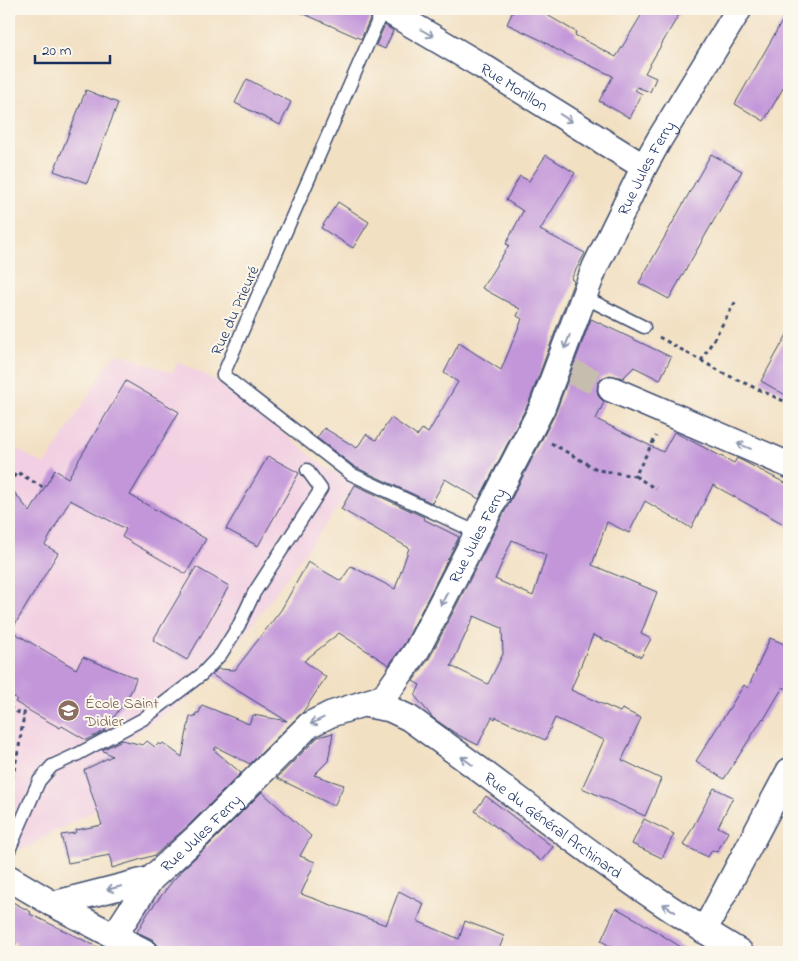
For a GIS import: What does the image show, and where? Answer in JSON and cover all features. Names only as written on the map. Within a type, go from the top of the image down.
[{"type":"street","name":"Rue Morillon","points":[[384,9],[482,66],[644,168]]},
{"type":"street","name":"Rue Jules Ferry","points":[[53,904],[151,879],[199,835],[309,725],[331,714],[384,697],[417,650],[542,408],[565,369],[584,297],[595,267],[644,168],[739,9]]},
{"type":"street","points":[[610,389],[789,465]]},
{"type":"street","name":"Rue du Général Archinard","points":[[363,704],[390,709],[409,718],[623,876],[704,931],[740,952]]},
{"type":"street","points":[[704,931],[789,770]]},
{"type":"street","points":[[9,878],[53,904],[145,952]]},
{"type":"street","points":[[114,936],[151,879]]},
{"type":"lane","name":"Rue du Prieuré","points":[[384,9],[224,376],[351,474],[478,533]]},
{"type":"lane","points":[[584,297],[644,327]]},
{"type":"lane","points":[[9,850],[39,781],[52,766],[78,754],[143,718],[201,675],[221,654],[239,624],[254,592],[322,489],[307,470]]},
{"type":"path","points":[[701,360],[736,301]]},
{"type":"path","points":[[644,327],[725,374],[789,403]]},
{"type":"path","points":[[635,476],[669,413]]},
{"type":"path","points":[[530,432],[598,470],[635,476],[656,489]]},
{"type":"path","points":[[9,484],[17,472],[44,488]]},
{"type":"path","points":[[9,707],[24,716]]},
{"type":"path","points":[[9,794],[25,708]]},
{"type":"shaded area","points":[[121,354],[172,373],[178,362],[215,380],[326,468],[356,483],[241,640],[190,698],[121,743],[111,756],[84,770],[97,809],[23,850],[9,843],[9,444],[45,465],[112,357]]},
{"type":"building","points":[[293,9],[365,9],[371,11],[372,14],[361,39]]},
{"type":"building","points":[[514,9],[537,9],[576,32],[575,35],[616,57],[645,9],[682,9],[645,73],[656,78],[650,92],[637,87],[635,90],[642,94],[630,118],[599,101],[613,76],[507,24]]},
{"type":"building","points":[[789,9],[789,78],[764,121],[735,104]]},
{"type":"building","points":[[385,25],[393,31],[385,49],[376,45]]},
{"type":"building","points":[[247,79],[291,102],[280,125],[235,103]]},
{"type":"building","points":[[86,90],[118,103],[87,183],[54,171]]},
{"type":"building","points":[[711,154],[742,171],[669,299],[639,283]]},
{"type":"building","points":[[546,155],[575,173],[540,230],[585,253],[571,279],[574,281],[529,402],[479,499],[445,479],[432,503],[355,467],[317,438],[324,428],[357,448],[366,434],[376,440],[391,418],[417,436],[422,429],[428,433],[458,382],[444,373],[459,343],[501,370],[522,319],[517,316],[520,309],[482,288],[509,245],[506,244],[523,211],[506,200],[520,176],[529,181]]},
{"type":"building","points":[[338,202],[369,222],[353,248],[321,228]]},
{"type":"building","points":[[591,319],[671,357],[660,380],[634,367],[623,378],[610,375],[602,378],[598,383],[597,390],[599,397],[604,402],[596,419],[663,452],[674,432],[734,463],[737,458],[789,485],[789,527],[713,485],[691,528],[645,501],[629,533],[607,522],[592,565],[657,592],[641,634],[651,639],[641,657],[593,635],[571,690],[620,712],[622,709],[641,718],[622,760],[661,779],[645,816],[582,788],[604,740],[555,718],[545,740],[496,717],[495,719],[492,717],[478,745],[458,735],[433,718],[415,696],[420,685],[413,681],[430,657],[555,414]],"holes":[[[512,540],[546,555],[533,596],[495,579]],[[474,616],[502,628],[503,654],[488,684],[451,666]]]},
{"type":"building","points":[[789,331],[789,397],[761,381]]},
{"type":"building","points":[[126,381],[179,412],[130,495],[206,539],[186,574],[122,537],[126,529],[70,500],[45,545],[58,553],[11,631],[76,669],[83,657],[136,678],[132,690],[104,731],[86,740],[62,726],[60,728],[35,714],[15,702],[17,699],[9,694],[9,486],[30,512],[55,470],[68,478]]},
{"type":"building","points":[[268,456],[299,473],[258,546],[226,529]]},
{"type":"building","points":[[355,485],[424,517],[423,519],[459,537],[405,643],[389,665],[339,633],[304,661],[326,677],[303,712],[250,764],[216,747],[214,750],[241,773],[189,825],[155,855],[112,868],[110,855],[68,863],[61,835],[102,825],[84,770],[112,756],[102,750],[122,740],[143,745],[147,741],[155,747],[159,743],[161,745],[163,743],[182,757],[190,716],[195,717],[202,705],[249,724],[253,715],[287,721],[212,675],[218,669],[235,670],[281,610],[308,562],[341,581],[351,566],[395,589],[409,548],[341,509]]},
{"type":"building","points":[[196,567],[229,586],[187,660],[153,640]]},
{"type":"building","points":[[770,638],[789,646],[789,690],[783,687],[724,779],[696,761],[744,685],[748,688]]},
{"type":"building","points":[[333,733],[328,761],[314,775],[344,785],[334,806],[277,778],[318,737]]},
{"type":"building","points":[[714,788],[733,797],[718,827],[728,832],[717,852],[712,850],[708,857],[683,845]]},
{"type":"building","points":[[262,792],[311,836],[300,856],[315,862],[301,894],[386,925],[399,891],[424,904],[417,921],[459,939],[465,921],[504,936],[498,952],[159,952],[157,944],[152,939],[137,932],[148,913],[184,868]]},
{"type":"building","points":[[486,796],[553,847],[541,861],[475,811]]},
{"type":"building","points":[[644,819],[674,834],[662,858],[632,844]]},
{"type":"building","points":[[9,900],[31,912],[30,914],[108,952],[12,952],[16,943],[9,940]]},
{"type":"building","points":[[616,908],[689,952],[620,952],[601,941]]},
{"type":"tunnel","points":[[572,372],[611,389]]},
{"type":"place","name":"École Saint Didier","points":[[69,711]]}]
